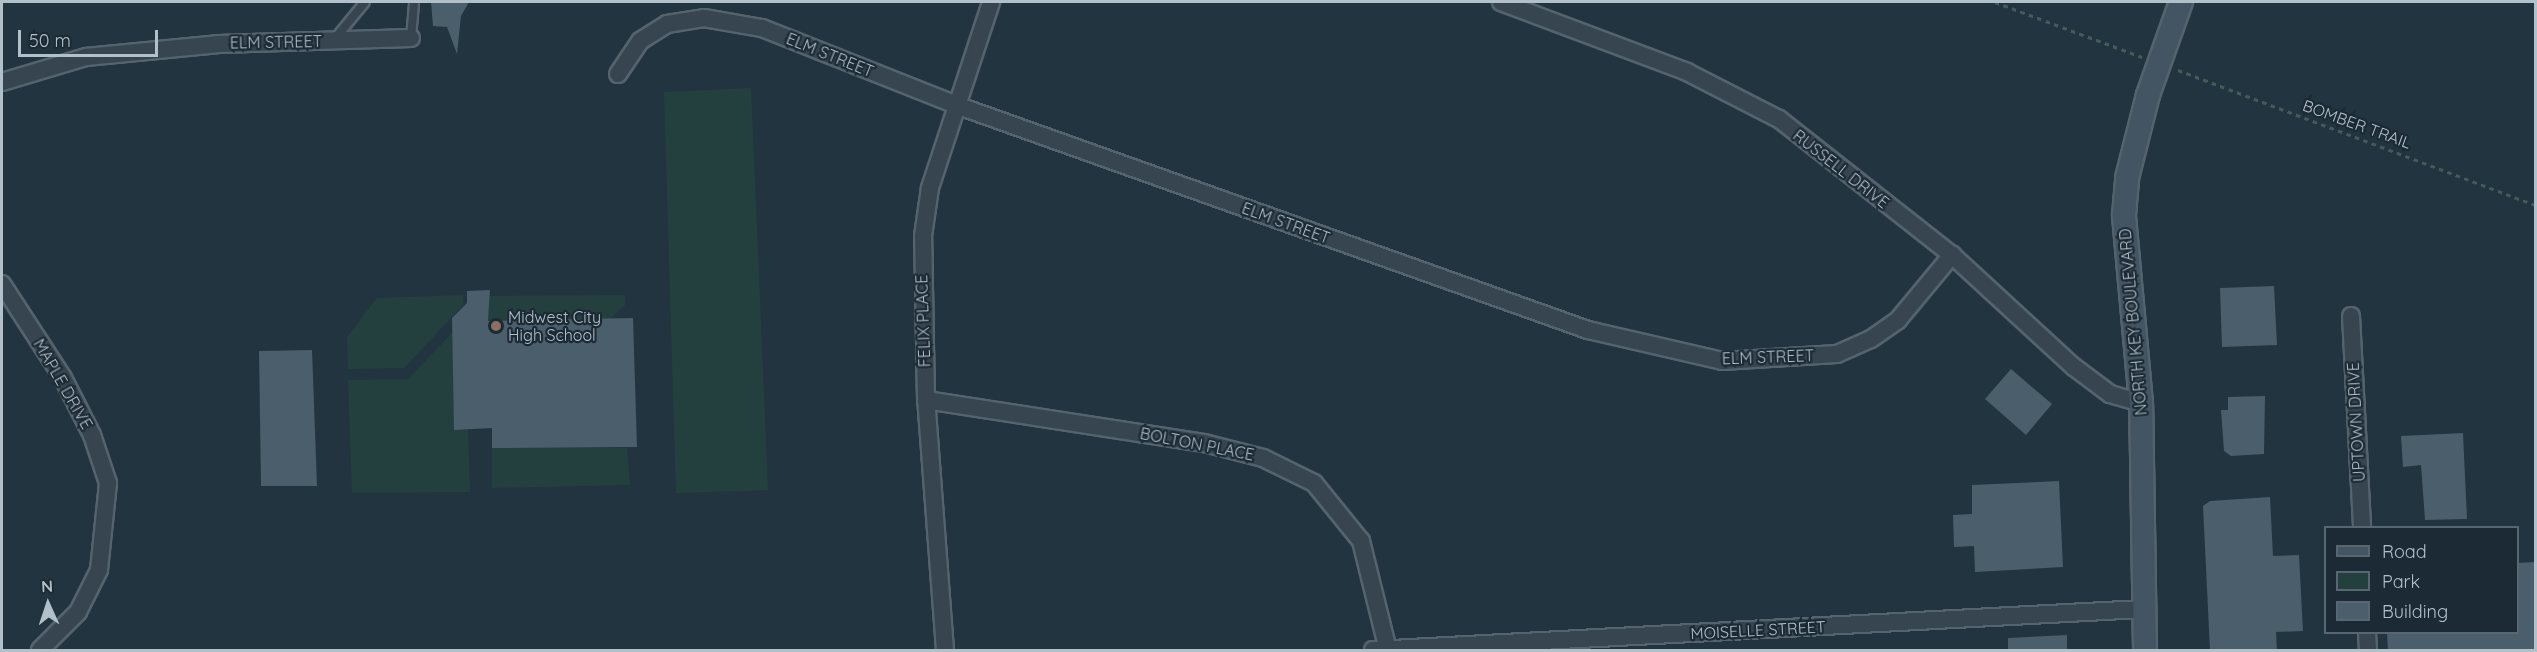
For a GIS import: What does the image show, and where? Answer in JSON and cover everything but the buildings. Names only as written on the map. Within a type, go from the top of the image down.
[{"type":"street","name":"FELIX PLACE","points":[[945,651],[926,399],[924,236],[930,188],[991,2]]},
{"type":"street","name":"RUSSELL DRIVE","points":[[1501,2],[1687,72],[1753,105],[1952,255],[2074,368],[2110,394],[2141,403]]},
{"type":"street","name":"NORTH KEY BOULEVARD","points":[[2145,651],[2141,403],[2126,272],[2127,178],[2148,95],[2181,2]]},
{"type":"street","name":"ELM STREET","points":[[618,74],[640,41],[668,24],[732,21],[956,105],[1588,330],[1722,361],[1837,354],[1871,339],[1898,320],[1952,255]]},
{"type":"street","name":"ELM STREET","points":[[2,82],[86,57],[219,44],[411,38]]},
{"type":"street","name":"MAPLE DRIVE","points":[[2,284],[63,378],[92,435],[108,483],[99,570],[78,612],[40,651]]},
{"type":"street","name":"UPTOWN DRIVE","points":[[2351,316],[2362,526]]},
{"type":"street","name":"BOLTON PLACE","points":[[926,399],[1204,443],[1263,458],[1314,483],[1360,541],[1381,650]]},
{"type":"street","name":"MOISELLE STREET","points":[[1381,650],[2143,609]]},
{"type":"street","points":[[2367,634],[2368,651]]},
{"type":"lane","points":[[333,41],[365,2]]},
{"type":"lane","points":[[411,38],[414,2]]},
{"type":"path","points":[[1995,2],[2149,59]]},
{"type":"path","name":"BOMBER TRAIL","points":[[2170,67],[2535,205]]},
{"type":"green space","points":[[751,88],[768,490],[676,493],[664,92]]},
{"type":"green space","points":[[463,295],[463,305],[404,368],[348,369],[347,337],[377,298]]},
{"type":"green space","points":[[625,295],[625,305],[610,319],[488,321],[490,296]]},
{"type":"green space","points":[[453,332],[468,429],[470,492],[352,493],[348,380],[408,379]]},
{"type":"green space","points":[[492,448],[627,448],[630,485],[492,488]]},
{"type":"place","name":"Midwest City High School","points":[[496,326]]}]
